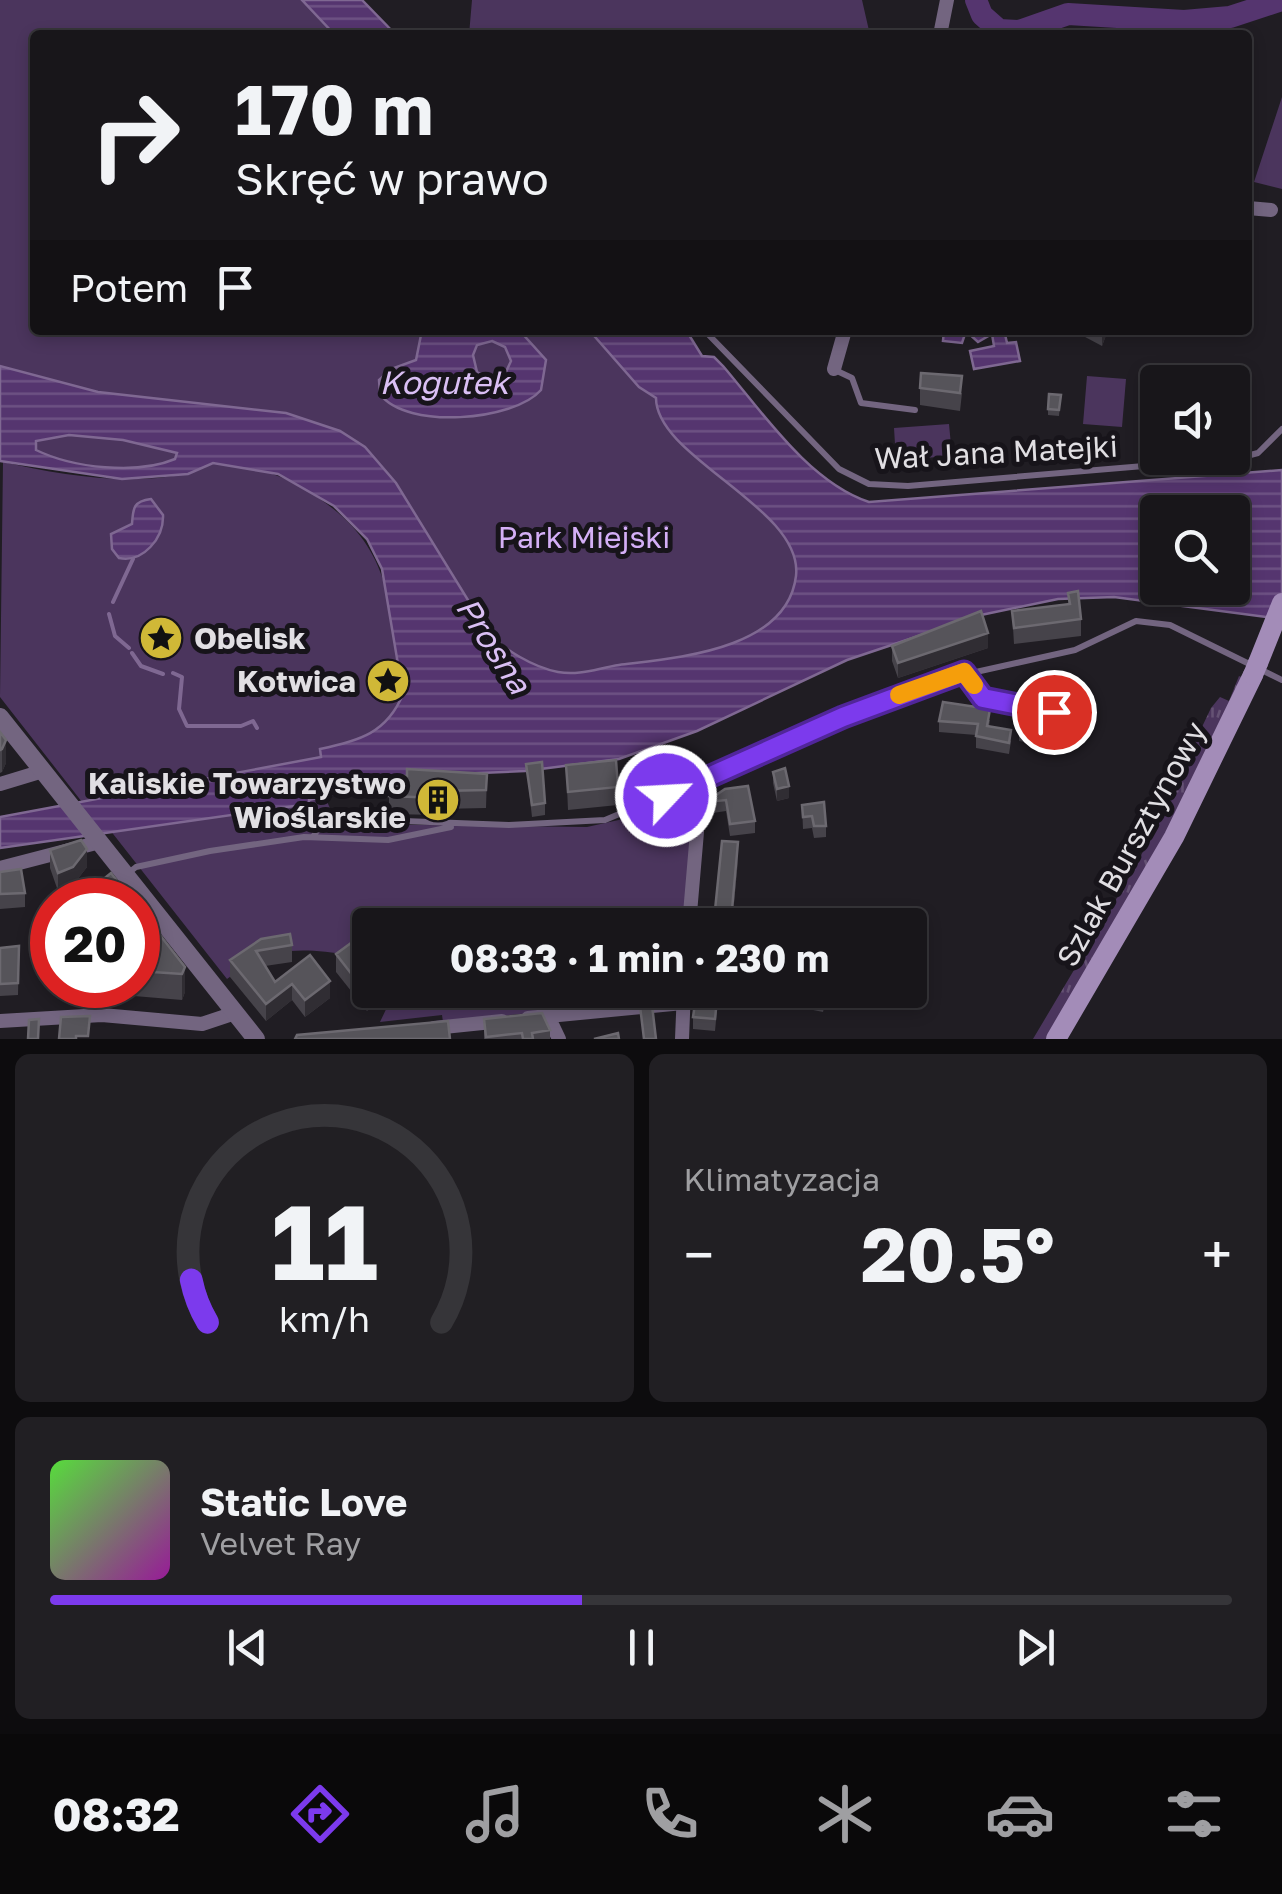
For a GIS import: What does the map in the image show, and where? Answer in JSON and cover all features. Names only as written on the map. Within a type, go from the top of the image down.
[{"type":"main road","name":"Szlak Bursztynowy","points":[[1056,1039],[1174,838],[1255,669],[1282,603]]},
{"type":"street","points":[[941,30],[946,1]]},
{"type":"street","points":[[1252,208],[1271,210]]},
{"type":"street","points":[[834,369],[844,335]]},
{"type":"street","points":[[0,717],[256,1039]]},
{"type":"street","points":[[0,784],[43,771]]},
{"type":"street","points":[[690,908],[697,832],[692,784]]},
{"type":"street","points":[[0,868],[98,839]]},
{"type":"street","points":[[412,1031],[602,1008]]},
{"type":"street","points":[[682,1039],[683,1008]]},
{"type":"street","points":[[0,1021],[102,1015],[202,1024],[235,1013]]},
{"type":"street","points":[[548,1016],[559,1039]]},
{"type":"lane","name":"Wał Jana Matejki","points":[[709,335],[827,458],[869,484],[908,486],[1239,458],[1258,453],[1282,429]]},
{"type":"lane","points":[[834,369],[852,378],[860,404],[915,410]]},
{"type":"lane","points":[[312,837],[325,818],[457,825],[605,820],[843,717],[964,672],[1075,650],[1125,624],[1148,620],[1182,630],[1282,680]]},
{"type":"lane","points":[[964,672],[983,698],[1089,719]]},
{"type":"lane","points":[[125,875],[136,867],[210,851],[312,837],[388,840],[440,832],[457,825]]},
{"type":"green space","name":"Park Miejski","points":[[0,0],[302,0],[330,30],[30,30],[30,335],[593,335],[639,387],[656,398],[662,420],[679,442],[777,528],[792,551],[796,576],[788,601],[772,621],[725,646],[581,672],[548,670],[510,651],[487,631],[396,483],[365,447],[340,431],[286,413],[98,392],[0,366]]},
{"type":"green space","points":[[472,0],[862,0],[869,30],[469,30]]},
{"type":"green space","points":[[1282,97],[1282,189],[1254,182]]},
{"type":"green space","points":[[1087,376],[1126,379],[1122,427],[1083,424]]},
{"type":"green space","points":[[949,424],[952,456],[896,460],[894,428]]},
{"type":"green space","points":[[69,435],[123,440],[177,453],[175,459],[160,464],[124,468],[86,465],[36,450],[36,441]]},
{"type":"green space","points":[[3,462],[117,479],[185,474],[224,463],[259,469],[301,487],[354,528],[381,574],[389,600],[403,694],[389,718],[370,733],[320,749],[321,757],[82,802],[0,697]]},
{"type":"green space","points":[[1239,676],[1244,678],[1191,793],[1048,1039],[1033,1039],[1137,864],[1211,708],[1220,697],[1229,701]]},
{"type":"green space","points":[[681,794],[690,805],[685,908],[352,908],[352,956],[286,952],[258,960],[227,979],[160,894],[160,878],[148,878],[110,830],[308,804],[308,800],[325,797],[337,824],[587,827],[623,819]]},
{"type":"green space","points":[[387,1008],[580,1008],[443,1022],[442,1015],[380,1022]]},
{"type":"water","points":[[302,0],[362,0],[391,30],[330,30]]},
{"type":"water","name":"Kogutek","points":[[421,335],[524,335],[546,360],[541,390],[527,401],[508,409],[460,417],[412,413],[393,405],[380,394],[379,380],[391,369],[416,360]],"holes":[[[492,341],[505,347],[511,361],[505,374],[491,379],[477,372],[473,355],[477,345]]]},
{"type":"water","name":"Prosna","points":[[593,335],[689,335],[702,356],[714,357],[723,366],[807,463],[826,479],[869,502],[1282,470],[1282,619],[1175,605],[1250,605],[1250,495],[1140,495],[1140,600],[1058,599],[981,615],[847,660],[697,731],[619,759],[525,771],[408,776],[309,800],[309,804],[0,848],[0,817],[321,757],[320,749],[347,743],[380,726],[403,694],[382,569],[367,539],[334,506],[278,474],[213,463],[188,474],[122,479],[0,461],[0,366],[98,392],[286,413],[340,431],[365,447],[396,483],[487,631],[529,662],[566,673],[669,659],[725,646],[772,621],[788,601],[796,576],[792,551],[778,528],[679,442],[662,420],[656,398],[639,387]],"holes":[[[69,435],[123,440],[177,453],[175,459],[160,464],[105,467],[51,456],[36,450],[36,441]]]},
{"type":"water","points":[[944,335],[965,335],[962,343],[943,341]]},
{"type":"water","points":[[970,335],[990,335],[978,342]]},
{"type":"water","points":[[992,335],[1005,335],[1007,343],[1016,342],[1020,361],[974,369],[970,351],[994,346]]},
{"type":"water","points":[[151,499],[163,515],[156,540],[136,557],[119,558],[112,549],[111,534],[132,524],[135,507]]},
{"type":"building","points":[[921,373],[962,376],[960,393],[920,388]]},
{"type":"building","points":[[1049,394],[1061,395],[1059,410],[1048,409]]},
{"type":"building","points":[[1078,591],[1081,619],[1014,628],[1012,611],[1070,604],[1068,593]]},
{"type":"building","points":[[981,611],[988,633],[898,663],[892,646]]},
{"type":"building","points":[[943,702],[990,709],[987,726],[1011,730],[1009,743],[976,736],[978,724],[939,721]]},
{"type":"building","points":[[1022,711],[1045,716],[1042,733],[1019,729]]},
{"type":"building","points":[[616,760],[618,787],[568,792],[566,765]]},
{"type":"building","points":[[542,762],[545,803],[532,805],[526,764]]},
{"type":"building","points":[[785,768],[789,786],[777,789],[773,772]]},
{"type":"building","points":[[407,769],[487,774],[486,790],[440,791],[439,798],[389,796],[391,776],[407,776]]},
{"type":"building","points":[[748,786],[755,821],[730,824],[726,800],[706,802],[725,789]]},
{"type":"building","points":[[824,802],[826,826],[814,826],[812,816],[803,817],[802,805]]},
{"type":"building","points":[[81,840],[87,849],[73,867],[58,873],[50,850]]},
{"type":"building","points":[[722,841],[738,842],[732,908],[715,908]]},
{"type":"building","points":[[21,869],[25,893],[0,894],[0,872]]},
{"type":"building","points":[[290,934],[292,945],[256,951],[275,982],[310,955],[330,981],[305,1000],[292,984],[266,1004],[230,960],[261,939]]},
{"type":"building","points":[[160,935],[185,967],[182,974],[160,972]]},
{"type":"building","points":[[352,944],[352,975],[336,954]]},
{"type":"building","points":[[19,946],[18,983],[0,984],[0,948]]},
{"type":"building","points":[[640,1008],[652,1008],[656,1039],[644,1039]]},
{"type":"building","points":[[694,1008],[716,1008],[715,1019],[693,1017]]},
{"type":"building","points":[[542,1013],[550,1030],[532,1033],[533,1039],[523,1039],[522,1033],[486,1037],[484,1019]]},
{"type":"building","points":[[90,1016],[88,1036],[59,1039],[61,1017]]},
{"type":"building","points":[[39,1019],[38,1039],[28,1039],[29,1020]]},
{"type":"building","points":[[448,1021],[450,1039],[295,1039],[297,1035]]},
{"type":"building","points":[[618,1033],[619,1039],[594,1039]]},
{"type":"waterway","points":[[976,0],[982,15],[999,30]]},
{"type":"waterway","points":[[1022,30],[1068,14],[1184,21],[1230,17],[1282,0]]},
{"type":"waterway","points":[[113,602],[133,559]]},
{"type":"waterway","points":[[109,614],[115,636],[129,648]]},
{"type":"waterway","points":[[132,653],[141,666],[163,674]]},
{"type":"waterway","points":[[173,673],[182,677],[179,709],[187,726],[241,726],[253,721],[257,728]]},
{"type":"slow traffic","points":[[899,695],[964,672],[974,685]]},
{"type":"place","name":"Obelisk","points":[[161,638]]},
{"type":"place","name":"Kotwica","points":[[388,681]]},
{"type":"place","name":"Kaliskie Towarzystwo Wioślarskie","points":[[438,800]]},
{"type":"route","points":[[666,796],[843,717],[964,672],[983,698],[1054,712]]}]
